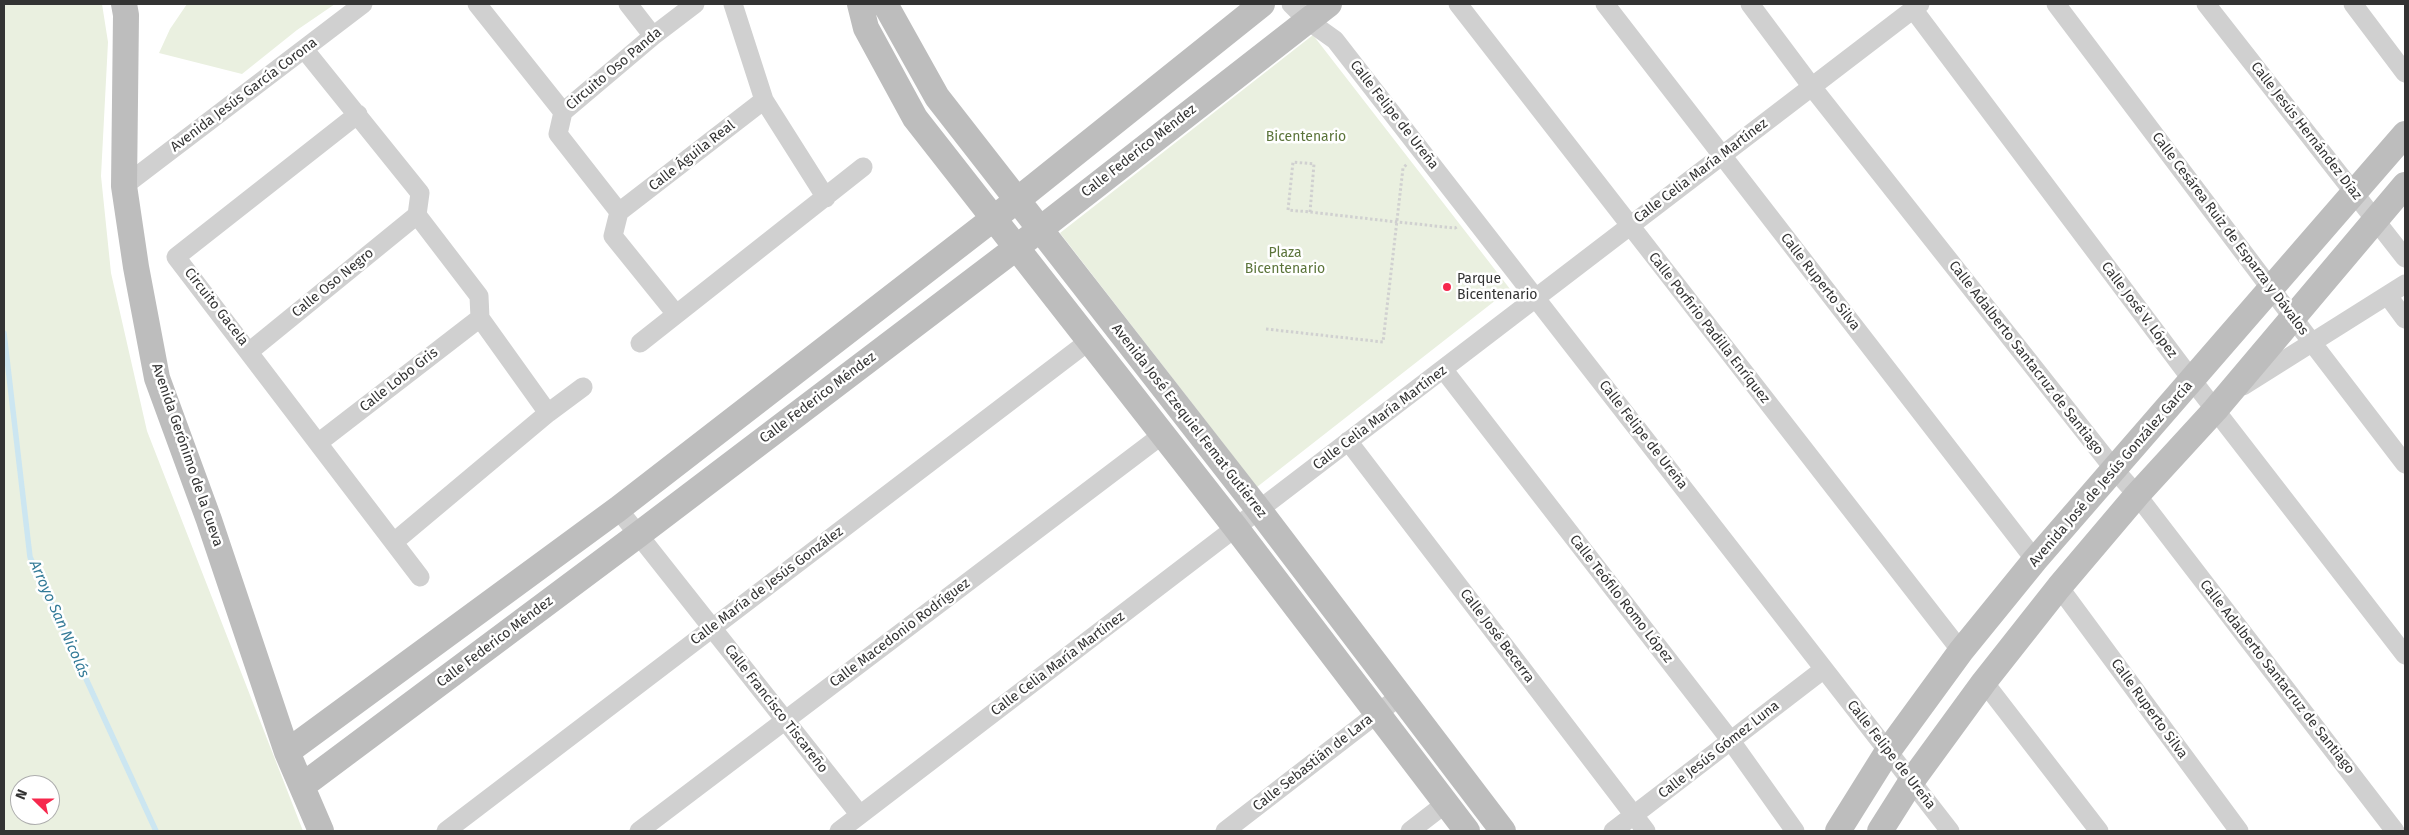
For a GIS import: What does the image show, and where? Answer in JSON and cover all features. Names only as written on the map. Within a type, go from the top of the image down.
[{"type":"street","name":"Avenida Gerónimo de la Cueva","points":[[124,4],[126,15],[124,186],[136,267],[157,378],[210,520],[287,752],[321,831]]},
{"type":"street","name":"Avenida Jesús García Corona","points":[[124,186],[363,4]]},
{"type":"street","points":[[477,4],[563,112]]},
{"type":"street","points":[[628,4],[653,36]]},
{"type":"street","name":"Circuito Oso Panda","points":[[619,212],[558,134],[563,112],[653,36],[695,4]]},
{"type":"street","points":[[733,4],[764,100],[826,198]]},
{"type":"street","points":[[860,4],[866,28],[915,118],[1236,528],[1467,831]]},
{"type":"street","name":"Avenida José Ezequiel Femat Gutiérrez","points":[[885,4],[937,97],[1258,510],[1503,831]]},
{"type":"street","points":[[287,752],[618,509],[1016,201],[1262,4]]},
{"type":"street","name":"Calle Porfirio Padilla Enríquez","points":[[1458,4],[1961,652]]},
{"type":"street","name":"Calle Ruperto Silva","points":[[1605,4],[2036,560]]},
{"type":"street","name":"Calle Adalberto Santacruz de Santiago","points":[[1750,4],[1812,86],[2114,469],[2137,495],[2395,831]]},
{"type":"street","name":"Calle Cesárea Ruiz de Esparza y Dávalos","points":[[2056,4],[2405,464]]},
{"type":"street","name":"Calle Jesús Hernández Díaz","points":[[2206,4],[2405,258]]},
{"type":"street","points":[[2353,4],[2405,73]]},
{"type":"street","name":"Calle Celia María Martínez","points":[[839,831],[1917,6]]},
{"type":"street","name":"Calle José V. López","points":[[1917,6],[2192,380],[2221,403],[2405,655]]},
{"type":"street","name":"Calle Felipe de Ureña","points":[[1315,7],[1335,40],[1950,831]]},
{"type":"street","name":"Calle Federico Méndez","points":[[302,786],[638,535],[1016,248],[1315,7]]},
{"type":"street","points":[[304,49],[420,193],[417,216],[479,296],[480,318],[548,413]]},
{"type":"street","name":"Calle Águila Real","points":[[619,212],[764,100]]},
{"type":"street","name":"Circuito Gacela","points":[[358,114],[176,257],[250,351],[420,577]]},
{"type":"street","name":"Avenida José de Jesús González García","points":[[1838,831],[1888,751],[1961,652],[2114,469],[2405,134]]},
{"type":"street","points":[[640,343],[863,167]]},
{"type":"street","points":[[1880,831],[1912,782],[1984,682],[2059,587],[2137,495],[2221,403],[2405,184]]},
{"type":"street","points":[[619,212],[613,236],[676,314]]},
{"type":"street","name":"Calle Oso Negro","points":[[250,351],[417,216]]},
{"type":"street","points":[[2221,403],[2312,342],[2405,284]]},
{"type":"street","points":[[2388,296],[2405,319]]},
{"type":"street","name":"Calle Lobo Gris","points":[[318,443],[480,318]]},
{"type":"street","name":"Calle María de Jesús González","points":[[446,831],[1089,342]]},
{"type":"street","name":"Calle Teófilo Romo López","points":[[1443,370],[1731,741],[1795,831]]},
{"type":"street","points":[[394,542],[548,413],[583,387]]},
{"type":"street","name":"Calle Macedonio Rodríguez","points":[[639,831],[1162,435]]},
{"type":"street","name":"Calle José Becerra","points":[[1348,441],[1646,831]]},
{"type":"street","name":"Calle Francisco Tiscareño","points":[[618,509],[860,815]]},
{"type":"street","name":"Calle Ruperto Silva","points":[[2059,587],[2239,831]]},
{"type":"street","name":"Calle Jesús Gómez Luna","points":[[1613,831],[1824,669]]},
{"type":"street","points":[[1984,682],[2099,831]]},
{"type":"street","name":"Calle Sebastián de Lara","points":[[1225,831],[1400,696]]},
{"type":"street","points":[[1410,831],[1445,804]]},
{"type":"path","points":[[1266,329],[1383,342],[1403,168],[1422,150]]},
{"type":"path","points":[[1310,212],[1314,164],[1293,162],[1288,210],[1455,228],[1472,216]]},
{"type":"green space","points":[[4,4],[102,4],[108,42],[101,176],[111,273],[147,431],[303,831],[4,831]]},
{"type":"green space","points":[[187,4],[335,4],[297,30],[242,74],[159,53],[170,29]]},
{"type":"green space","name":"Plaza Bicentenario","points":[[1313,35],[1510,289],[1257,487],[1060,233]]},
{"type":"waterway","name":"Arroyo San Nicolás","points":[[4,333],[30,557],[156,831]]},
{"type":"place","name":"Parque Bicentenario","points":[[1447,287]]},
{"type":"park label","name":"Bicentenario","points":[[1306,137]]}]
